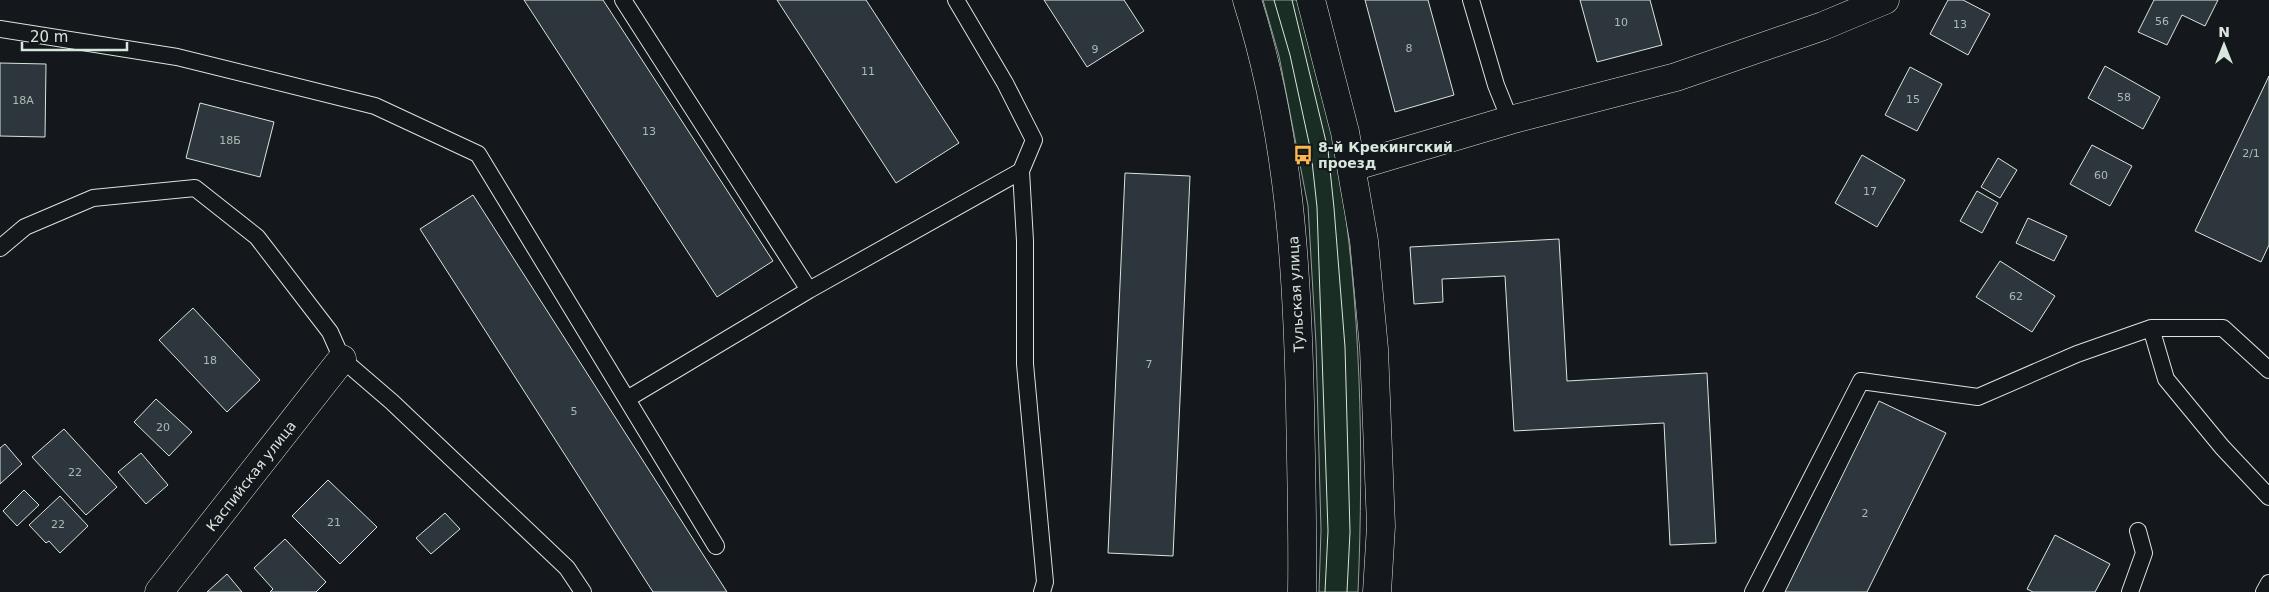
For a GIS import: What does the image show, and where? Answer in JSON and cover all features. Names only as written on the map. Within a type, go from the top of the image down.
[{"type":"street","name":"Тульская улица","points":[[1247,0],[1258,36],[1284,155],[1292,213],[1299,348],[1302,592]]},
{"type":"street","points":[[1311,0],[1345,132],[1364,241],[1374,349],[1381,526],[1377,592]]},
{"type":"street","points":[[1352,167],[1510,120],[1676,77],[1793,36],[1885,0]]},
{"type":"street","name":"Каспийская улица","points":[[159,592],[342,359]]},
{"type":"lane","points":[[623,0],[809,290]]},
{"type":"lane","points":[[956,0],[1005,83],[1034,140],[1020,171],[1025,241],[1024,364],[1045,582],[1042,592]]},
{"type":"lane","points":[[1472,0],[1496,85],[1510,120]]},
{"type":"lane","points":[[0,29],[177,57],[375,106],[478,154],[716,546]]},
{"type":"lane","points":[[627,399],[809,290],[1020,171]]},
{"type":"lane","points":[[0,248],[25,227],[93,198],[196,188],[257,237],[330,332],[342,359],[392,402],[567,568],[583,592]]},
{"type":"lane","points":[[2151,328],[2166,379],[2222,447],[2269,497]]},
{"type":"lane","points":[[1753,592],[1860,381],[1978,397],[2077,354],[2151,328],[2224,328],[2269,370]]},
{"type":"lane","points":[[2130,592],[2144,553],[2138,530]]},
{"type":"lane","points":[[2264,592],[2269,583]]},
{"type":"green space","points":[[1263,0],[1302,0],[1326,101],[1338,162],[1352,269],[1359,377],[1361,484],[1358,592],[1319,592],[1321,530],[1316,344],[1308,206],[1279,56]]},
{"type":"building","points":[[524,0],[603,0],[773,261],[717,297]]},
{"type":"building","points":[[777,0],[866,0],[959,143],[896,183]]},
{"type":"building","points":[[1044,0],[1124,0],[1144,31],[1087,67]]},
{"type":"building","points":[[1365,0],[1428,0],[1454,95],[1395,112]]},
{"type":"building","points":[[1580,0],[1650,0],[1662,45],[1597,62]]},
{"type":"building","points":[[1948,0],[1963,0],[1990,14],[1968,55],[1930,34]]},
{"type":"building","points":[[2154,0],[2218,0],[2205,26],[2182,15],[2167,45],[2138,32]]},
{"type":"building","points":[[0,63],[46,64],[45,137],[0,136]]},
{"type":"building","points":[[2105,66],[2160,97],[2143,129],[2088,98]]},
{"type":"building","points":[[1910,67],[1942,84],[1917,131],[1885,115]]},
{"type":"building","points":[[2269,76],[2269,245],[2261,262],[2195,231]]},
{"type":"building","points":[[200,103],[274,122],[260,177],[186,158]]},
{"type":"building","points":[[2092,145],[2132,166],[2110,206],[2070,184]]},
{"type":"building","points":[[1862,155],[1905,180],[1877,227],[1835,203]]},
{"type":"building","points":[[1998,158],[2017,170],[2000,198],[1981,187]]},
{"type":"building","points":[[1125,173],[1190,176],[1173,556],[1108,553]]},
{"type":"building","points":[[1977,191],[1998,203],[1982,233],[1960,221]]},
{"type":"building","points":[[473,195],[727,592],[653,592],[420,229]]},
{"type":"building","points":[[2028,218],[2067,236],[2054,261],[2016,243]]},
{"type":"building","points":[[1559,239],[1567,381],[1707,373],[1716,543],[1670,545],[1664,423],[1514,431],[1505,276],[1442,279],[1443,302],[1414,304],[1410,247]]},
{"type":"building","points":[[2000,261],[2055,296],[2032,332],[1976,297]]},
{"type":"building","points":[[193,308],[260,380],[227,412],[159,340]]},
{"type":"building","points":[[156,399],[192,432],[169,456],[134,422]]},
{"type":"building","points":[[1879,401],[1946,433],[1867,592],[1785,592]]},
{"type":"building","points":[[64,429],[117,487],[86,515],[32,457]]},
{"type":"building","points":[[5,444],[22,464],[0,484],[0,448]]},
{"type":"building","points":[[141,453],[168,485],[146,504],[118,472]]},
{"type":"building","points":[[328,480],[377,527],[340,564],[292,516]]},
{"type":"building","points":[[24,490],[39,505],[17,526],[3,511]]},
{"type":"building","points":[[60,496],[88,526],[60,553],[49,541],[46,543],[29,525]]},
{"type":"building","points":[[445,513],[460,529],[431,554],[416,538]]},
{"type":"building","points":[[2055,535],[2110,564],[2095,592],[2033,592],[2027,589]]},
{"type":"building","points":[[285,539],[326,582],[316,592],[270,592],[273,589],[254,568]]},
{"type":"building","points":[[227,574],[242,592],[207,592]]},
{"type":"tram line","points":[[1274,0],[1290,55],[1311,152],[1317,207],[1328,531],[1325,592]]},
{"type":"tram line","points":[[1292,0],[1328,150],[1334,208],[1345,347],[1350,532],[1347,592]]},
{"type":"place","name":"8-й Крекингский проезд","points":[[1303,155]]}]
